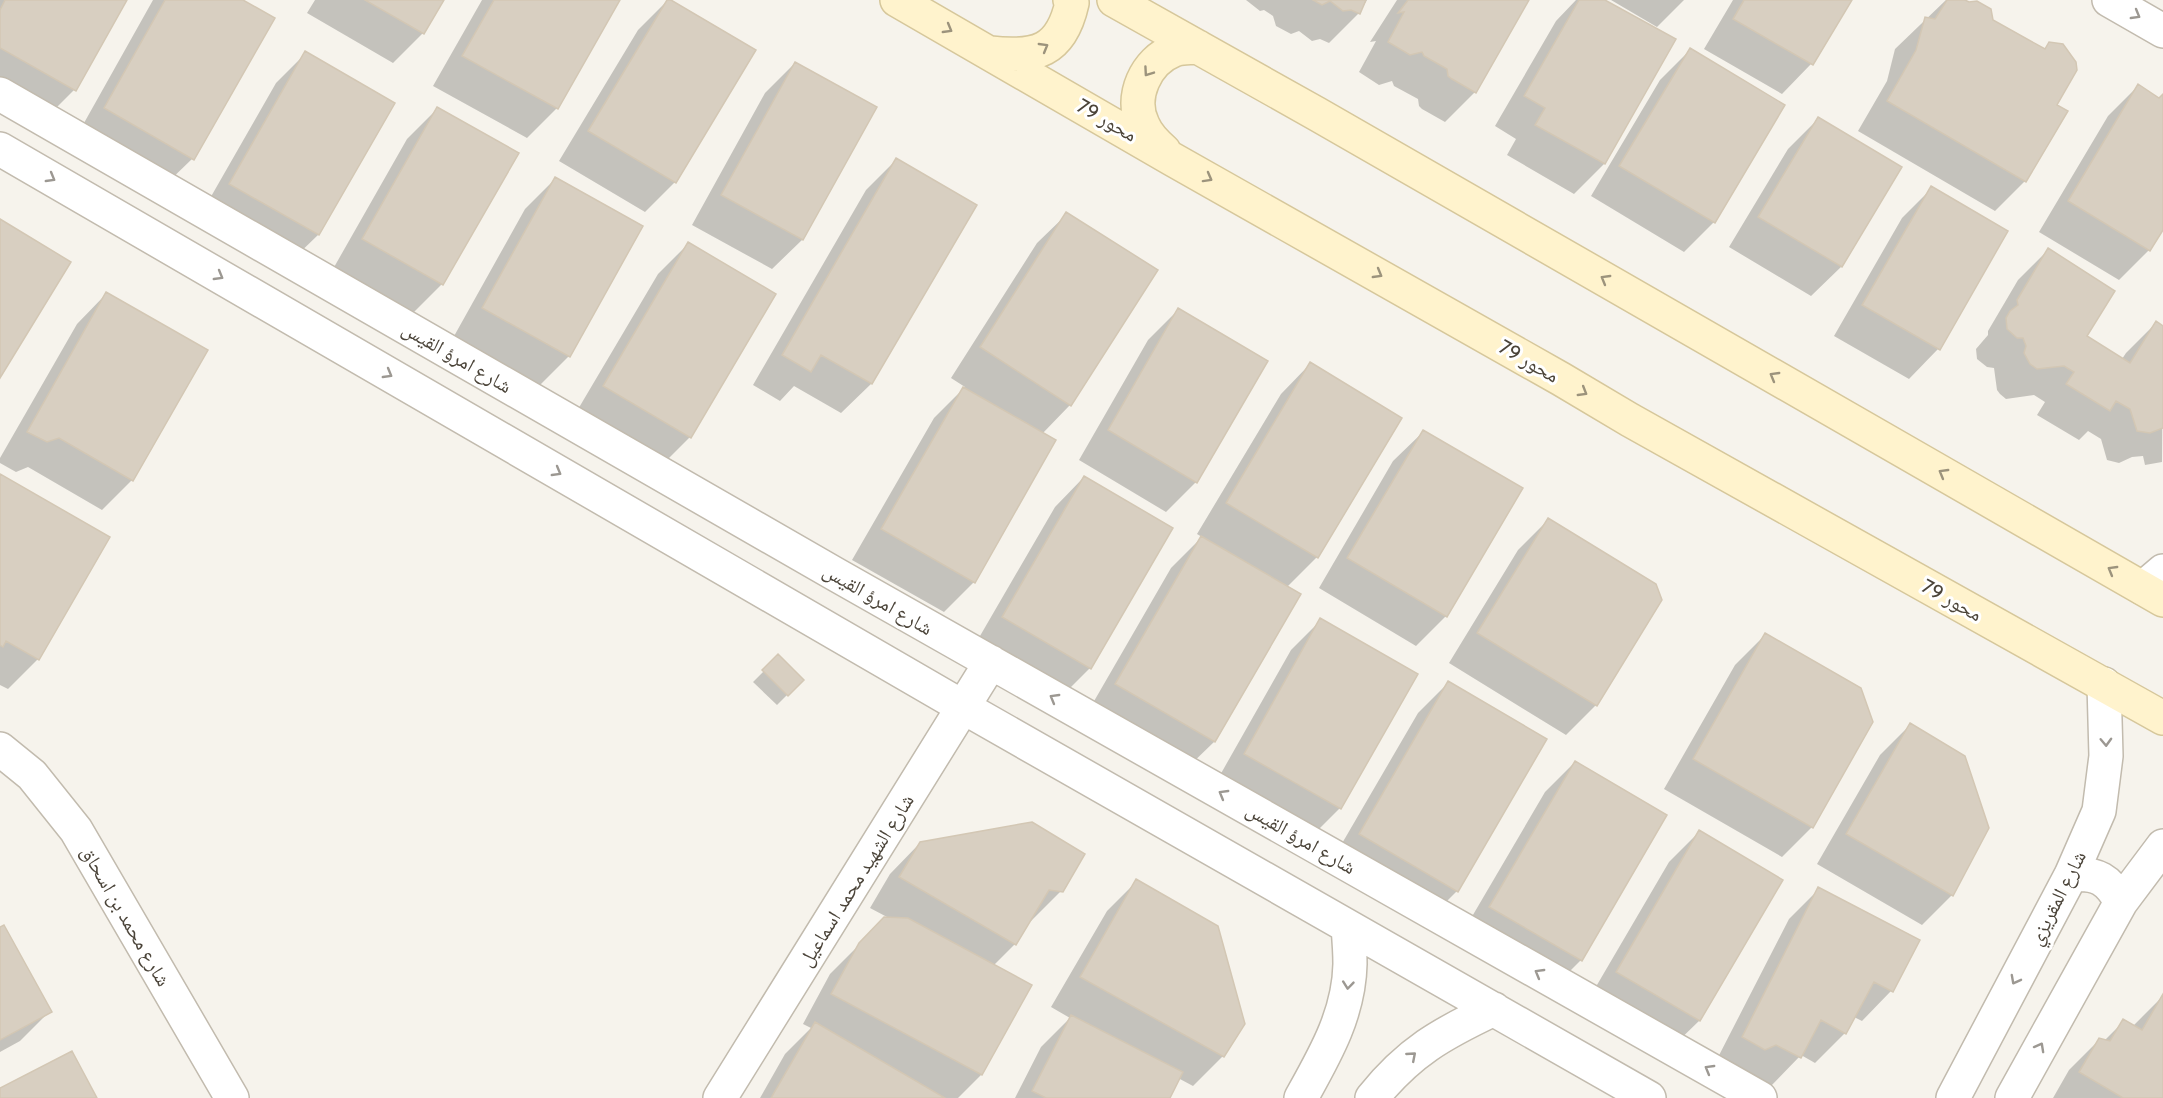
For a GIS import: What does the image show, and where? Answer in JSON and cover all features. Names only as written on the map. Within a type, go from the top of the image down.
[{"type":"main road","name":"محور 79","points":[[897,0],[1630,420],[2163,718]]},
{"type":"main road","points":[[988,52],[1016,56],[1037,52],[1054,41],[1067,23],[1070,0]]},
{"type":"main road","points":[[1114,0],[2156,586]]},
{"type":"main road","points":[[1172,159],[1155,143],[1142,124],[1138,102],[1140,91],[1143,80],[1155,61],[1175,49],[1198,47]]},
{"type":"street","points":[[2109,0],[2163,31]]},
{"type":"street","name":"شارع امرؤ القيس","points":[[0,94],[991,662],[1760,1098]]},
{"type":"street","points":[[0,149],[963,707],[1649,1098]]},
{"type":"street","name":"شارع الشهيد محمد اسماعيل","points":[[720,1098],[991,662]]},
{"type":"street","name":"شارع المقريزي","points":[[1953,1098],[2071,875],[2099,811],[2106,756],[2104,684]]},
{"type":"street","name":"شارع محمد بن اسحاق","points":[[0,749],[32,775],[76,830],[232,1098]]},
{"type":"street","points":[[2012,1098],[2121,902],[2163,846]]},
{"type":"street","points":[[2071,875],[2086,873],[2101,878],[2114,888],[2121,902]]},
{"type":"street","points":[[1301,1098],[1336,1032],[1346,999],[1350,964],[1348,927]]},
{"type":"street","points":[[1372,1098],[1414,1053],[1452,1028],[1494,1009]]},
{"type":"building","points":[[5,0],[127,0],[76,91],[0,48],[0,10]]},
{"type":"building","points":[[165,0],[243,0],[275,18],[194,160],[104,108]]},
{"type":"building","points":[[365,0],[444,0],[424,34]]},
{"type":"building","points":[[494,0],[620,0],[558,109],[462,56]]},
{"type":"building","points":[[667,0],[671,0],[756,50],[676,183],[588,131]]},
{"type":"building","points":[[1313,0],[1366,0],[1360,14],[1351,10],[1343,11],[1330,1],[1322,5]]},
{"type":"building","points":[[1408,0],[1529,0],[1476,93],[1448,76],[1447,69],[1424,56],[1422,52],[1410,55],[1388,42],[1404,12],[1398,13]]},
{"type":"building","points":[[1579,0],[1605,0],[1676,39],[1605,164],[1535,125],[1545,108],[1524,96]]},
{"type":"building","points":[[1744,0],[1852,0],[1813,65],[1733,19]]},
{"type":"building","points":[[1947,0],[1977,1],[1991,9],[1993,20],[2045,49],[2049,42],[2063,44],[2076,62],[2077,70],[2057,105],[2068,111],[2026,182],[1887,101],[1916,50],[1925,17],[1935,19]]},
{"type":"building","points":[[1690,48],[1785,105],[1715,223],[1619,166]]},
{"type":"building","points":[[305,51],[395,103],[319,235],[229,184]]},
{"type":"building","points":[[795,62],[877,107],[803,240],[721,195]]},
{"type":"building","points":[[2138,84],[2159,98],[2163,94],[2163,230],[2150,251],[2068,201]]},
{"type":"building","points":[[437,107],[519,153],[443,285],[362,239]]},
{"type":"building","points":[[1818,117],[1902,167],[1842,267],[1758,217]]},
{"type":"building","points":[[896,158],[977,205],[872,384],[821,355],[811,372],[782,355]]},
{"type":"building","points":[[555,177],[643,226],[570,357],[482,308]]},
{"type":"building","points":[[1931,186],[2008,231],[1940,350],[1862,305]]},
{"type":"building","points":[[1066,212],[1158,270],[1071,406],[980,347]]},
{"type":"building","points":[[0,219],[71,262],[0,378]]},
{"type":"building","points":[[688,242],[776,294],[691,438],[603,386]]},
{"type":"building","points":[[2048,248],[2115,291],[2087,336],[2130,363],[2156,321],[2163,326],[2163,428],[2150,433],[2137,431],[2130,409],[2116,401],[2110,411],[2066,384],[2074,372],[2064,366],[2037,369],[2030,364],[2024,353],[2026,346],[2023,338],[2017,338],[2007,329],[2006,318],[2010,311],[2018,305],[2017,300]]},
{"type":"building","points":[[106,292],[208,350],[133,481],[59,438],[47,442],[27,432]]},
{"type":"building","points":[[1178,308],[1268,361],[1197,483],[1108,430]]},
{"type":"building","points":[[1310,362],[1402,418],[1318,558],[1226,503]]},
{"type":"building","points":[[963,387],[1056,440],[975,583],[881,529]]},
{"type":"building","points":[[1423,430],[1523,488],[1447,617],[1347,558]]},
{"type":"building","points":[[0,474],[110,537],[39,660],[6,641],[3,647],[0,645]]},
{"type":"building","points":[[1084,476],[1173,528],[1091,669],[1002,617]]},
{"type":"building","points":[[1548,518],[1656,584],[1662,600],[1597,706],[1477,633]]},
{"type":"building","points":[[1201,536],[1301,594],[1215,742],[1115,684]]},
{"type":"building","points":[[1320,618],[1418,674],[1341,809],[1244,754]]},
{"type":"building","points":[[1765,633],[1861,688],[1873,722],[1813,828],[1693,759]]},
{"type":"building","points":[[778,654],[804,680],[788,696],[762,670]]},
{"type":"building","points":[[1448,681],[1547,739],[1458,892],[1359,834]]},
{"type":"building","points":[[1910,723],[1965,756],[1989,828],[1953,896],[1846,834]]},
{"type":"building","points":[[1575,761],[1667,815],[1582,961],[1489,907]]},
{"type":"building","points":[[1032,822],[1085,854],[1063,892],[1049,890],[1016,945],[899,877],[920,842]]},
{"type":"building","points":[[1699,830],[1783,880],[1700,1021],[1616,972]]},
{"type":"building","points":[[1136,879],[1218,926],[1245,1024],[1224,1057],[1080,977]]},
{"type":"building","points":[[1818,887],[1920,940],[1893,992],[1874,982],[1846,1034],[1821,1020],[1801,1058],[1776,1045],[1765,1050],[1742,1037]]},
{"type":"building","points":[[884,917],[908,918],[1032,985],[982,1075],[831,994],[859,943]]},
{"type":"building","points":[[4,925],[52,1012],[0,1040],[0,927]]},
{"type":"building","points":[[2163,994],[2163,1098],[2123,1098],[2079,1072],[2099,1038],[2110,1041],[2123,1019],[2142,1030]]},
{"type":"building","points":[[1071,1015],[1183,1072],[1170,1098],[1046,1098],[1032,1091]]},
{"type":"building","points":[[815,1022],[945,1098],[771,1098]]},
{"type":"building","points":[[72,1051],[97,1098],[0,1098],[0,1088]]}]
